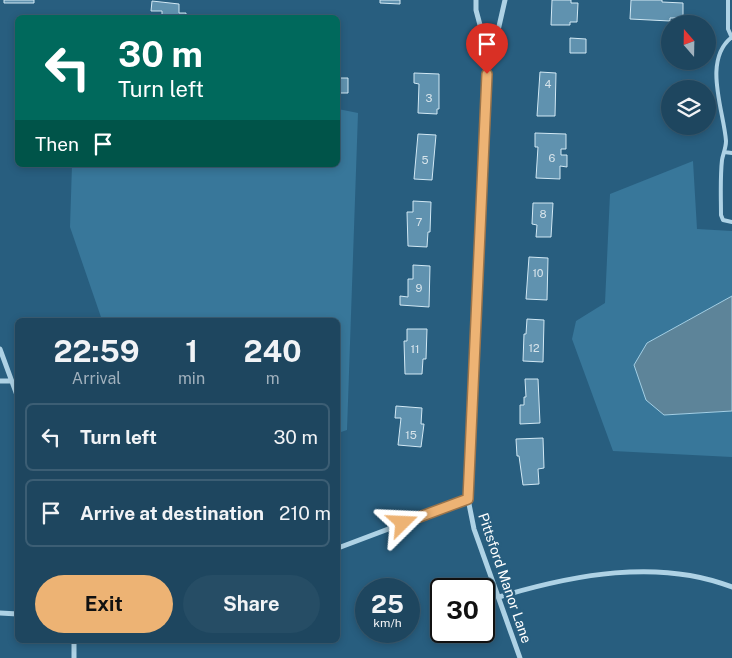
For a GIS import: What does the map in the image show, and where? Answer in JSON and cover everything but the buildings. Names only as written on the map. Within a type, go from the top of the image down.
[{"type":"street","name":"Pittsford Manor Lane","points":[[476,0],[476,10],[488,55],[468,499],[474,529],[520,658]]},
{"type":"street","name":"Pittsford Manor Lane","points":[[488,55],[497,35],[505,0]]},
{"type":"street","points":[[0,349],[15,391]]},
{"type":"street","points":[[0,380],[11,381]]},
{"type":"street","points":[[340,547],[468,499]]},
{"type":"street","points":[[499,597],[569,579],[632,573],[689,575],[713,580],[732,587]]},
{"type":"street","points":[[0,613],[15,614]]},
{"type":"street","points":[[74,643],[74,658]]},
{"type":"lane","points":[[728,0],[728,29],[732,37],[722,49],[717,73],[719,109],[726,140],[722,159],[720,215],[723,220],[732,222]]},
{"type":"lane","points":[[724,152],[732,153]]},
{"type":"shaded area","points":[[340,109],[358,113],[347,430],[340,432],[340,318],[101,318],[70,227],[72,167],[340,167]]},
{"type":"shaded area","points":[[693,161],[697,229],[732,231],[732,296],[647,343],[664,415],[732,411],[732,457],[613,451],[572,339],[576,321],[605,303],[610,194]]},
{"type":"shaded area","points":[[732,296],[732,411],[664,415],[646,400],[634,365],[647,343]]},
{"type":"route","points":[[403,523],[468,499],[487,74]]}]
